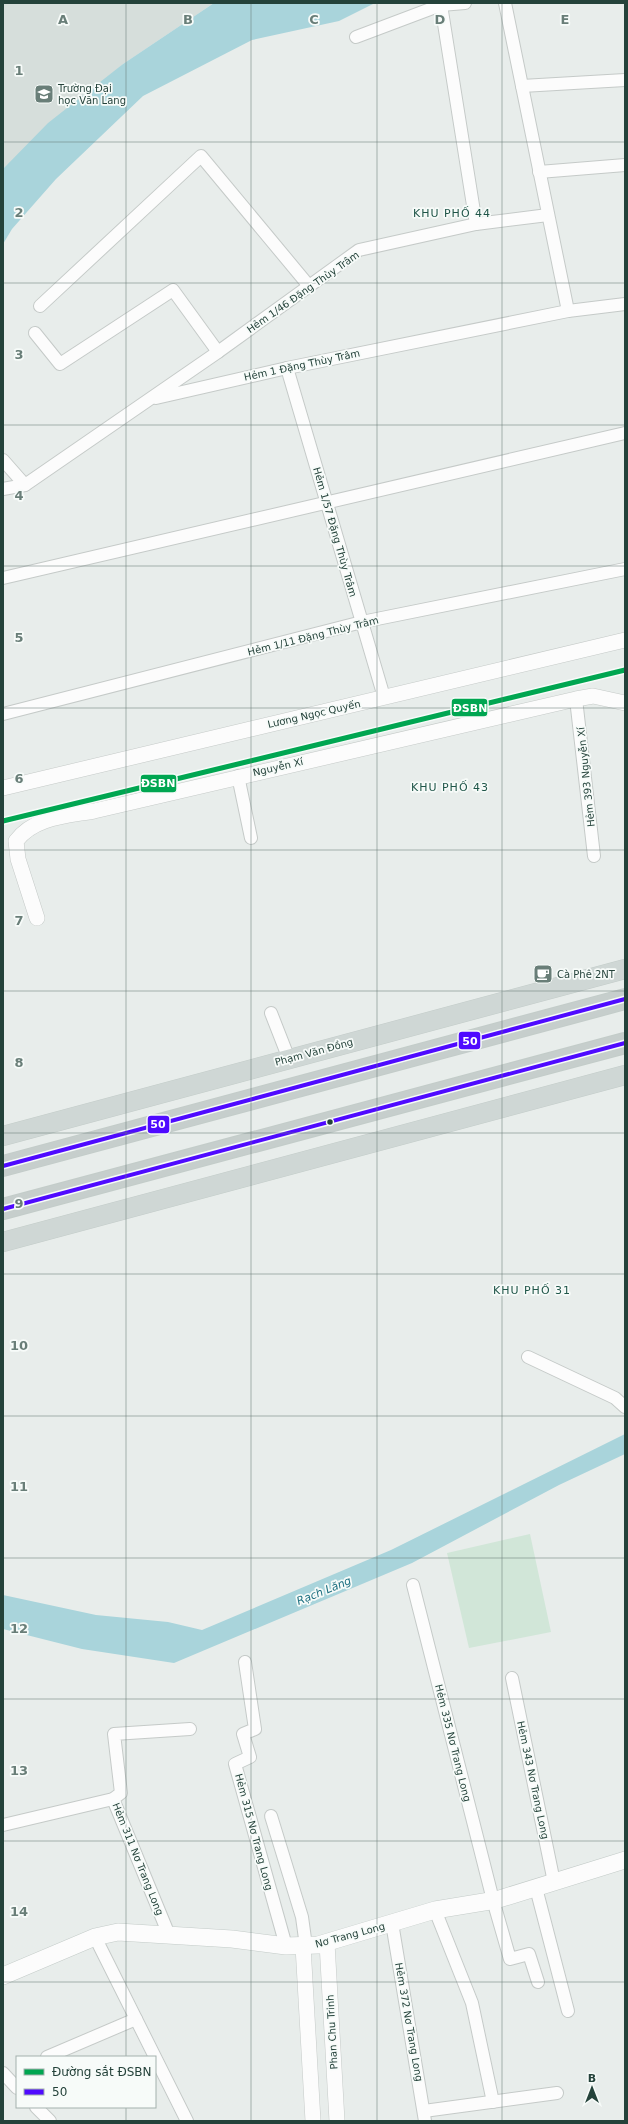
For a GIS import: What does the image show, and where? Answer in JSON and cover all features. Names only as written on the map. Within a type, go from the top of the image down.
[{"type":"highway","points":[[3,1166],[625,999]]},
{"type":"highway","points":[[3,1209],[625,1043]]},
{"type":"main road","name":"Phạm Văn Đồng","points":[[3,1136],[625,969]]},
{"type":"main road","points":[[3,1242],[625,1075]]},
{"type":"main road","name":"Nơ Trang Long","points":[[3,1976],[95,1937],[118,1932],[232,1939],[286,1946],[305,1946],[327,1943],[435,1910],[493,1900],[625,1860]]},
{"type":"street","points":[[356,37],[441,5],[466,3]]},
{"type":"street","points":[[505,3],[568,311]]},
{"type":"street","points":[[441,5],[476,224]]},
{"type":"street","points":[[522,86],[625,80]]},
{"type":"street","points":[[40,306],[200,156],[309,286]]},
{"type":"street","points":[[539,172],[625,165]]},
{"type":"street","name":"Hẻm 1/46 Đặng Thùy Trâm","points":[[148,400],[218,352],[359,250],[476,224],[548,215]]},
{"type":"street","points":[[35,333],[60,364],[173,290],[218,352]]},
{"type":"street","name":"Hẻm 1 Đặng Thùy Trâm","points":[[3,489],[25,484],[148,400],[287,368],[568,311],[625,304]]},
{"type":"street","name":"Hẻm 1/57 Đặng Thùy Trâm","points":[[287,368],[384,697]]},
{"type":"street","points":[[3,578],[625,433]]},
{"type":"street","points":[[3,460],[25,484]]},
{"type":"street","name":"Hẻm 1/11 Đặng Thùy Trâm","points":[[3,714],[362,622],[625,569]]},
{"type":"street","name":"Lương Ngọc Quyến","points":[[3,788],[625,640]]},
{"type":"street","name":"Nguyễn Xí","points":[[37,918],[18,859],[16,841],[22,833],[44,820],[94,811],[238,776],[576,699],[593,696],[625,703]]},
{"type":"street","name":"Hẻm 393 Nguyễn Xí","points":[[576,699],[594,856]]},
{"type":"street","points":[[238,776],[250,838]]},
{"type":"street","points":[[271,1013],[289,1059]]},
{"type":"street","points":[[528,1357],[615,1398],[625,1407]]},
{"type":"street","name":"Hẻm 335 Nơ Trang Long","points":[[414,1586],[493,1900],[510,1959],[529,1954],[538,1982]]},
{"type":"street","name":"Hẻm 315 Nơ Trang Long","points":[[245,1662],[255,1729],[243,1734],[250,1757],[236,1764],[286,1946]]},
{"type":"street","name":"Hẻm 343 Nơ Trang Long","points":[[512,1678],[554,1882]]},
{"type":"street","points":[[113,1799],[121,1793],[114,1734],[190,1729]]},
{"type":"street","name":"Hẻm 311 Nơ Trang Long","points":[[3,1825],[113,1799],[169,1935]]},
{"type":"street","points":[[271,1816],[302,1917],[305,1946],[313,2121]]},
{"type":"street","points":[[536,1888],[568,2010]]},
{"type":"street","points":[[435,1910],[472,2003],[493,2102]]},
{"type":"street","name":"Hẻm 372 Nơ Trang Long","points":[[392,1923],[424,2116]]},
{"type":"street","points":[[95,1937],[154,2056]]},
{"type":"street","name":"Phan Chu Trinh","points":[[327,1943],[337,2121]]},
{"type":"street","points":[[49,2056],[136,2019]]},
{"type":"street","points":[[156,2059],[187,2121]]},
{"type":"street","points":[[3,2074],[16,2085]]},
{"type":"street","points":[[424,2116],[493,2102],[557,2093]]},
{"type":"street","points":[[37,2108],[50,2121]]},
{"type":"shaded area","name":"Trường Đại học Văn Lang","points":[[3,3],[214,3],[123,64],[3,169]]},
{"type":"green space","points":[[530,1534],[551,1632],[469,1648],[447,1553]]},
{"type":"water","points":[[214,3],[375,3],[339,21],[252,40],[143,96],[56,179],[12,229],[3,244],[3,169],[48,123],[123,64]]},
{"type":"water","name":"Rạch Lăng","points":[[625,1434],[625,1454],[559,1485],[412,1563],[174,1663],[82,1649],[3,1629],[3,1595],[96,1615],[168,1622],[202,1630],[391,1550]]},
{"type":"rail line","name":"ĐSBN","points":[[3,821],[625,670]]},
{"type":"transit line","name":"50","points":[[3,1166],[625,999]]},
{"type":"transit line","name":"50","points":[[3,1209],[625,1043]]},
{"type":"place","name":"Trường Đại học Văn Lang","points":[[44,94]]},
{"type":"place","name":"Cà Phê 2NT","points":[[543,974]]},
{"type":"district","name":"KHU PHỐ 44","points":[[452,213]]},
{"type":"district","name":"KHU PHỐ 43","points":[[450,787]]},
{"type":"district","name":"KHU PHỐ 31","points":[[532,1290]]}]
